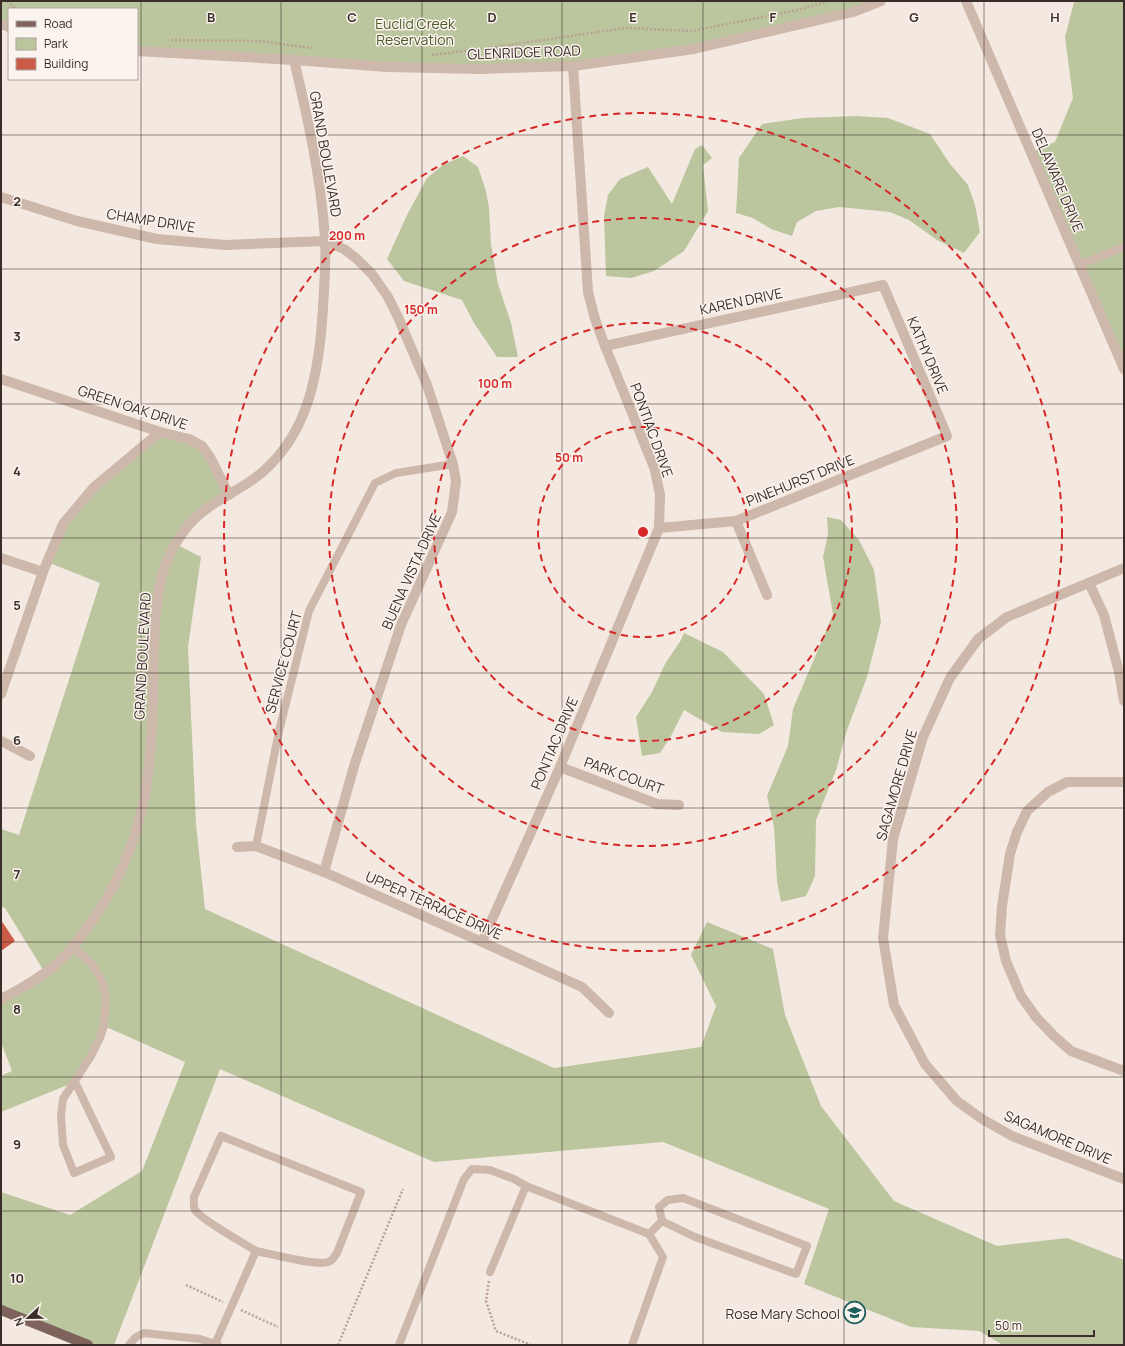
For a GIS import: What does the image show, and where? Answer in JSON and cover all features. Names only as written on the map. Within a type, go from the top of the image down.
[{"type":"main road","points":[[1,1310],[71,1342],[88,1345]]},
{"type":"street","name":"GLENRIDGE ROAD","points":[[138,51],[294,60],[387,68],[573,66],[694,49],[853,12],[880,1]]},
{"type":"street","name":"DELAWARE DRIVE","points":[[966,1],[1124,369]]},
{"type":"street","name":"GRAND BOULEVARD","points":[[1,999],[45,973],[64,957],[73,947],[94,920],[113,887],[131,847],[141,813],[147,782],[152,729],[160,584],[166,564],[175,544],[192,522],[208,507],[255,478],[270,466],[283,450],[301,422],[312,391],[318,359],[323,307],[326,241],[310,129],[294,60]]},
{"type":"street","name":"PONTIAC DRIVE","points":[[482,942],[560,767],[659,528],[660,495],[655,470],[605,346],[595,319],[588,292],[573,66]]},
{"type":"street","name":"CHAMP DRIVE","points":[[1,196],[77,221],[157,238],[226,245],[326,241]]},
{"type":"street","name":"BUENA VISTA DRIVE","points":[[324,872],[355,763],[401,625],[452,512],[456,481],[454,464],[427,385],[388,297],[372,274],[357,259],[344,249],[326,241]]},
{"type":"street","name":"KAREN DRIVE","points":[[605,346],[883,285]]},
{"type":"street","name":"KATHY DRIVE","points":[[883,285],[947,436]]},
{"type":"street","name":"GREEN OAK DRIVE","points":[[1,379],[160,432],[190,439],[202,446],[210,457],[229,495]]},
{"type":"street","points":[[1,694],[43,572],[63,524],[94,487],[160,432]]},
{"type":"street","name":"PINEHURST DRIVE","points":[[659,528],[736,521],[947,436]]},
{"type":"street","points":[[736,521],[767,595]]},
{"type":"street","points":[[1,558],[43,572]]},
{"type":"street","name":"SAGAMORE DRIVE","points":[[1124,568],[1007,617],[978,639],[950,678],[923,737],[893,839],[883,938],[894,1005],[925,1064],[957,1101],[982,1119],[1012,1136],[1124,1180]]},
{"type":"street","points":[[1089,583],[1104,615],[1124,701]]},
{"type":"street","points":[[1,741],[30,756]]},
{"type":"street","name":"PARK COURT","points":[[560,767],[657,804],[679,805]]},
{"type":"street","points":[[1124,782],[1067,782],[1048,792],[1026,811],[1010,854],[1002,906],[1000,935],[1006,961],[1021,996],[1036,1017],[1053,1036],[1071,1051],[1124,1071]]},
{"type":"street","name":"UPPER TERRACE DRIVE","points":[[237,847],[256,846],[324,872],[482,942],[582,987],[609,1013]]},
{"type":"lane","points":[[1079,265],[1124,247]]},
{"type":"lane","name":"SERVICE COURT","points":[[256,846],[279,731],[309,611],[375,483],[396,473],[454,464]]},
{"type":"lane","points":[[73,947],[92,964],[101,979],[105,993],[104,1026],[100,1038],[75,1082],[63,1099],[61,1115],[63,1145],[74,1173],[111,1157],[75,1082]]},
{"type":"lane","points":[[221,1136],[361,1192],[333,1260],[327,1263],[301,1261],[256,1251],[214,1225],[195,1211],[194,1197],[221,1136]]},
{"type":"lane","points":[[399,1345],[464,1179],[472,1169],[490,1170],[514,1179],[526,1186],[649,1234],[663,1257],[632,1345]]},
{"type":"lane","points":[[490,1272],[526,1186]]},
{"type":"lane","points":[[683,1198],[807,1246],[796,1274],[695,1237],[662,1221],[659,1207],[668,1200],[683,1198]]},
{"type":"lane","points":[[649,1234],[662,1221]]},
{"type":"lane","points":[[129,1345],[144,1333],[200,1339],[216,1344],[256,1251]]},
{"type":"path","points":[[7,1],[15,8]]},
{"type":"path","points":[[425,55],[495,47],[625,28],[692,31],[798,10],[828,1]]},
{"type":"path","points":[[168,40],[259,41],[318,49]]},
{"type":"path","points":[[338,1345],[403,1189]]},
{"type":"path","points":[[490,1272],[486,1301],[496,1331],[531,1345]]},
{"type":"green space","name":"Euclid Creek Reservation","points":[[1,1],[881,1],[694,49],[573,66],[480,69],[138,51],[138,8],[8,8],[8,27],[1,24]]},
{"type":"green space","points":[[1124,1],[1124,369],[1031,152],[1055,142],[1073,98],[1065,37],[1074,2]]},
{"type":"green space","points":[[856,116],[888,118],[930,134],[950,164],[968,185],[975,205],[980,232],[964,253],[937,240],[909,220],[890,212],[839,207],[816,211],[797,222],[792,236],[771,229],[753,218],[736,213],[739,158],[762,124],[803,118]]},
{"type":"green space","points":[[702,145],[712,158],[703,165],[708,211],[684,251],[654,271],[631,278],[606,276],[604,216],[608,195],[620,179],[648,167],[672,204],[695,149]]},
{"type":"green space","points":[[463,156],[478,167],[486,191],[489,208],[491,245],[498,284],[511,323],[518,357],[497,357],[474,323],[462,300],[404,281],[387,259],[407,215],[427,178],[443,165]]},
{"type":"green space","points":[[160,432],[202,446],[229,495],[208,507],[176,544],[201,557],[188,647],[196,824],[205,909],[554,1068],[701,1047],[716,1006],[691,955],[707,922],[773,949],[785,1015],[821,1106],[894,1201],[997,1246],[1067,1238],[1124,1260],[1124,1345],[1003,1345],[979,1331],[911,1327],[804,1284],[829,1209],[663,1142],[434,1162],[220,1069],[114,1345],[88,1345],[1,1310],[1,1192],[70,1215],[142,1171],[185,1062],[104,1026],[75,1082],[1,1112],[1,1076],[12,1071],[1,1042],[1,999],[45,973],[5,908],[1,907],[1,829],[19,835],[100,583],[47,562],[63,524],[94,487]]},
{"type":"green space","points":[[827,517],[841,520],[859,540],[874,570],[881,622],[867,677],[847,730],[836,770],[816,820],[815,876],[806,896],[781,902],[777,881],[774,827],[767,796],[788,746],[793,709],[833,614],[823,557],[828,534]]},
{"type":"green space","points":[[684,633],[723,652],[764,694],[774,725],[759,734],[722,732],[684,710],[671,736],[660,753],[642,756],[636,717],[652,692],[665,664]]},
{"type":"building","points":[[1,920],[15,941],[1,951]]},
{"type":"place","name":"Rose Mary School","points":[[855,1313]]}]
